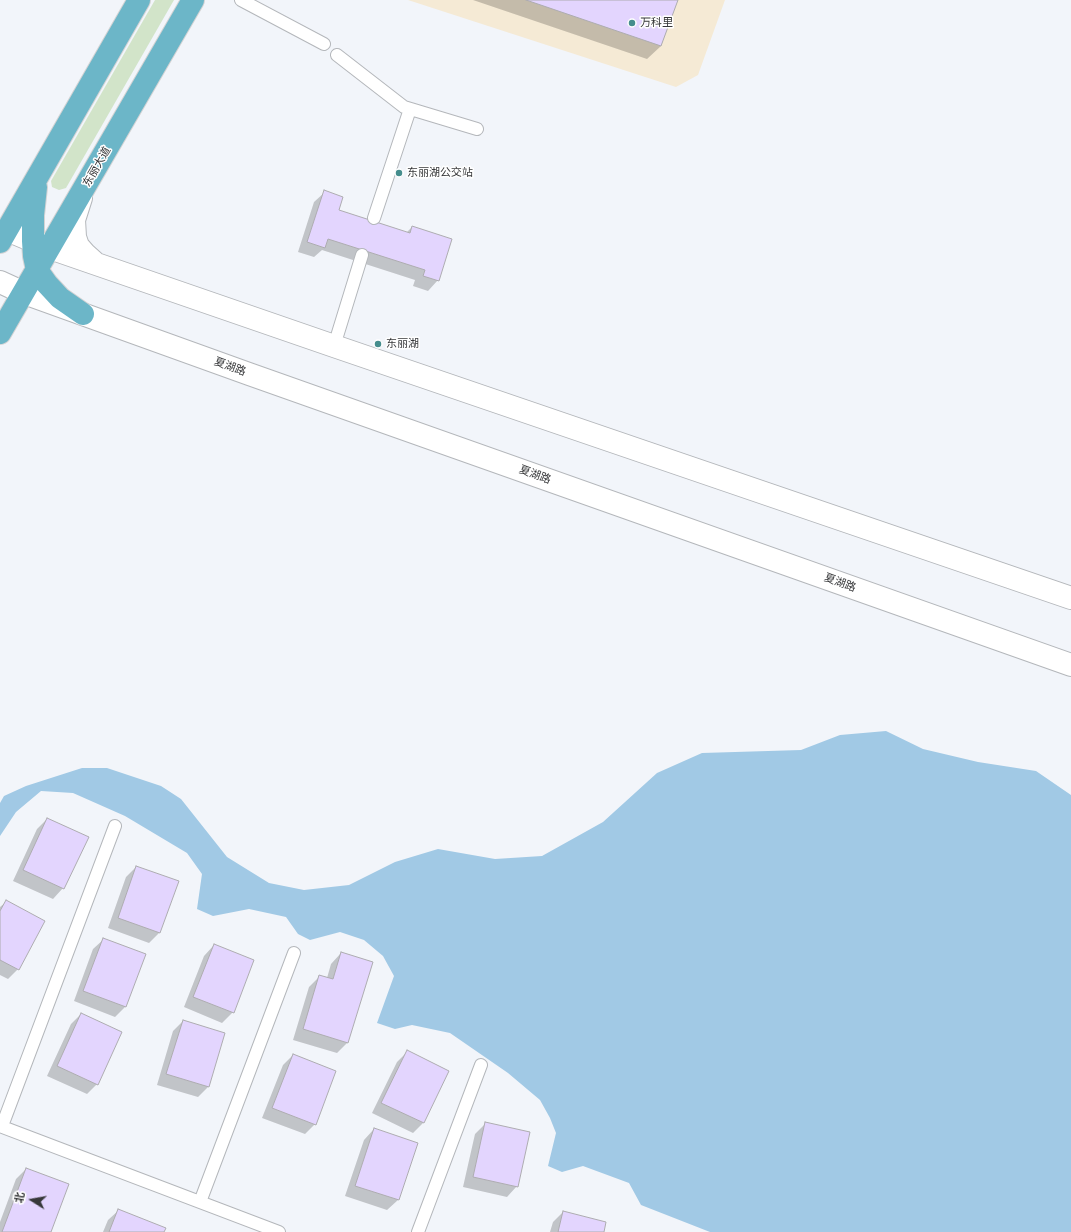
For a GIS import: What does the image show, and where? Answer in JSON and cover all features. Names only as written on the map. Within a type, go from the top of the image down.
[{"type":"highway","points":[[3,236],[139,0]]},
{"type":"highway","name":"东丽大道","points":[[0,333],[38,270],[41,245],[82,192],[193,0]]},
{"type":"highway","points":[[40,172],[35,189],[33,215],[41,245]]},
{"type":"highway","points":[[38,270],[47,284],[60,298],[83,314]]},
{"type":"street","points":[[82,192],[74,220],[75,237],[78,246],[98,265]]},
{"type":"street","points":[[3,236],[41,245],[1071,598]]},
{"type":"street","name":"夏湖路","points":[[0,282],[24,293],[1071,665]]},
{"type":"lane","points":[[241,0],[324,44]]},
{"type":"lane","points":[[337,55],[404,107],[477,130]]},
{"type":"lane","points":[[374,218],[410,109]]},
{"type":"lane","points":[[334,346],[362,255]]},
{"type":"lane","points":[[115,826],[1,1126],[279,1232]]},
{"type":"lane","points":[[200,1202],[294,953]]},
{"type":"lane","points":[[418,1232],[481,1065]]},
{"type":"shaded area","points":[[408,0],[725,0],[698,75],[676,87]]},
{"type":"green space","points":[[155,0],[174,0],[66,188],[59,190],[52,187],[51,181]]},
{"type":"water","points":[[886,731],[923,749],[978,762],[1036,771],[1071,795],[1071,1232],[710,1232],[641,1205],[629,1183],[583,1166],[562,1172],[548,1166],[556,1133],[540,1100],[508,1073],[450,1033],[412,1025],[395,1029],[377,1023],[394,976],[383,956],[364,940],[340,932],[310,940],[298,934],[286,917],[249,909],[213,916],[197,909],[202,874],[187,853],[125,816],[73,793],[41,791],[16,812],[0,836],[0,803],[4,796],[26,786],[82,768],[107,768],[161,786],[181,799],[227,857],[269,883],[304,890],[349,885],[395,862],[438,849],[495,859],[542,856],[603,822],[657,773],[702,753],[801,750],[840,735]]},
{"type":"building","name":"万科里","points":[[526,0],[678,0],[661,46]]},
{"type":"building","points":[[324,190],[343,197],[339,210],[410,233],[412,226],[452,239],[439,281],[423,276],[425,270],[328,239],[325,248],[307,242]]},
{"type":"building","points":[[47,818],[89,837],[64,889],[23,870]]},
{"type":"building","points":[[136,866],[179,881],[160,933],[118,918]]},
{"type":"building","points":[[6,900],[45,921],[19,970],[0,960],[0,911]]},
{"type":"building","points":[[103,938],[146,954],[126,1007],[83,991]]},
{"type":"building","points":[[214,944],[254,960],[234,1013],[193,997]]},
{"type":"building","points":[[341,952],[373,962],[348,1043],[303,1029],[319,975],[333,979]]},
{"type":"building","points":[[81,1013],[122,1032],[98,1085],[57,1066]]},
{"type":"building","points":[[183,1020],[225,1033],[209,1087],[166,1074]]},
{"type":"building","points":[[407,1050],[449,1071],[424,1123],[381,1103]]},
{"type":"building","points":[[293,1054],[336,1071],[316,1125],[272,1108]]},
{"type":"building","points":[[485,1122],[530,1132],[518,1187],[473,1177]]},
{"type":"building","points":[[374,1128],[418,1143],[399,1200],[355,1186]]},
{"type":"building","points":[[26,1168],[69,1184],[51,1232],[2,1232]]},
{"type":"building","points":[[118,1209],[166,1228],[164,1232],[109,1232]]},
{"type":"building","points":[[563,1211],[606,1222],[604,1232],[558,1232]]},
{"type":"place","name":"万科里","points":[[632,23]]},
{"type":"place","name":"东丽湖公交站","points":[[399,173]]},
{"type":"place","name":"东丽湖","points":[[378,344]]}]
